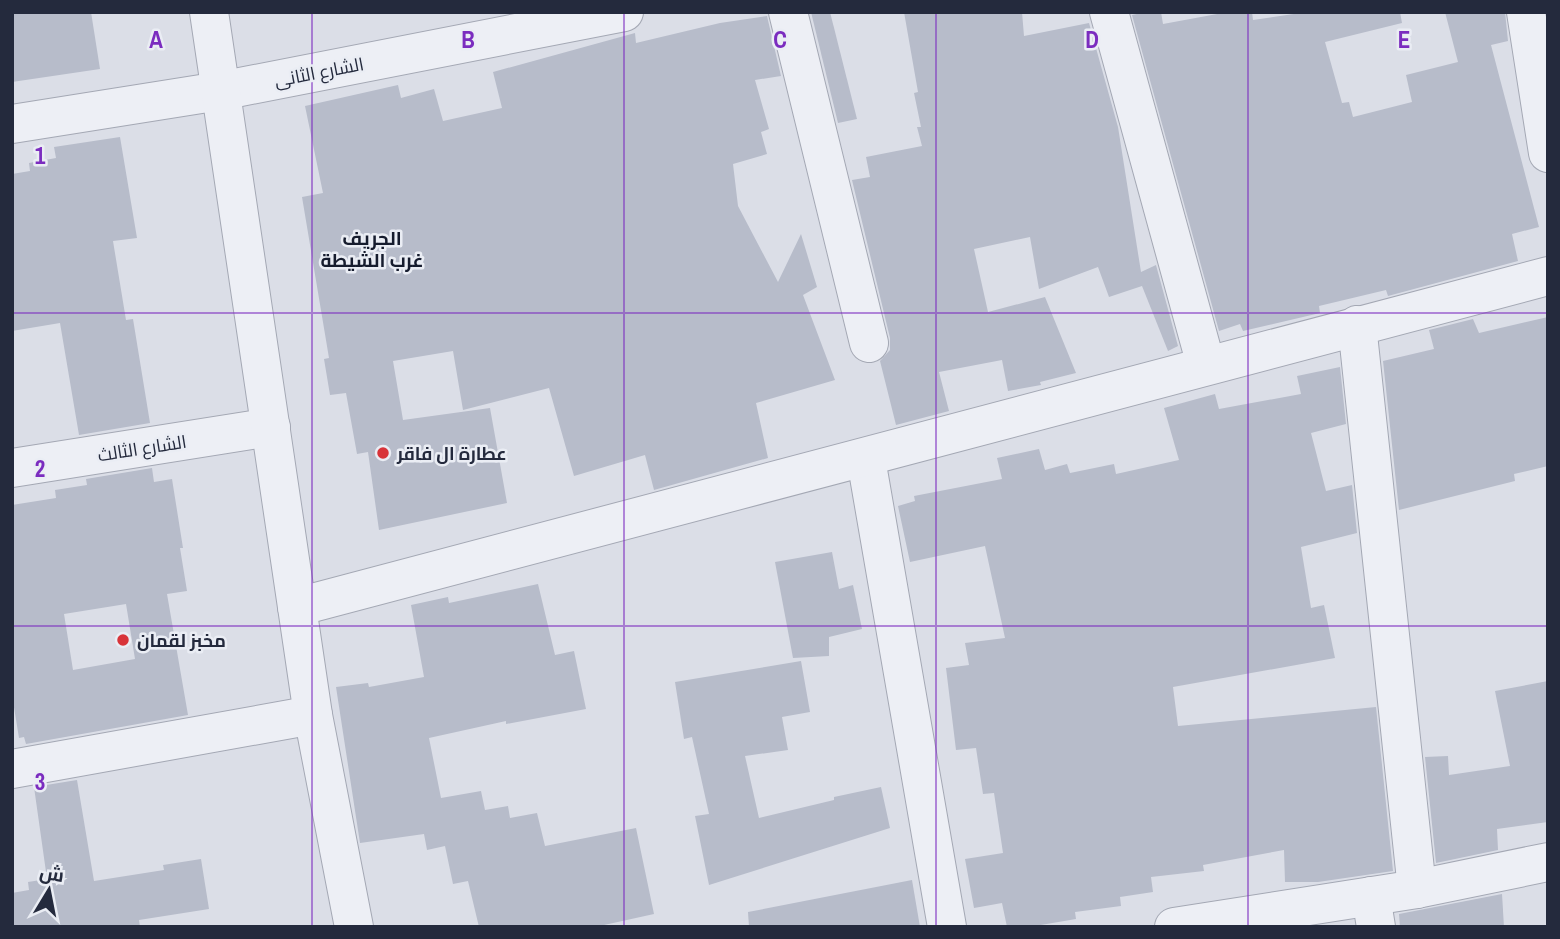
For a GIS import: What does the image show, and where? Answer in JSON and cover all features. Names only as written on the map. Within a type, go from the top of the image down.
[{"type":"street","points":[[209,12],[313,715],[354,927]]},
{"type":"street","name":"الشارع الثانى","points":[[12,124],[220,91],[624,12]]},
{"type":"street","points":[[788,12],[869,343]]},
{"type":"street","points":[[1109,12],[1206,365]]},
{"type":"street","points":[[1526,12],[1548,153]]},
{"type":"street","points":[[297,607],[866,459],[1206,365],[1548,276]]},
{"type":"street","points":[[1357,325],[1417,889]]},
{"type":"street","name":"الشارع الثالث","points":[[12,468],[271,427]]},
{"type":"street","points":[[866,459],[947,927]]},
{"type":"street","points":[[12,769],[313,715]]},
{"type":"street","points":[[1174,927],[1373,911],[1417,889],[1548,862]]},
{"type":"building","points":[[12,12],[91,12],[100,69],[12,82]]},
{"type":"building","points":[[811,12],[830,12],[857,119],[838,123]]},
{"type":"building","points":[[904,12],[1022,12],[1024,36],[1089,23],[1118,127],[1141,272],[1156,265],[1178,346],[1168,351],[1142,286],[1109,297],[1098,267],[1039,289],[1030,237],[974,249],[988,312],[1045,297],[1076,373],[1040,382],[1041,385],[1008,391],[1002,360],[939,372],[949,411],[896,425],[880,361],[890,350],[890,338],[852,180],[870,177],[866,157],[922,146],[917,127],[921,127],[914,93],[918,92]]},
{"type":"building","points":[[1161,12],[1163,24],[1228,12],[1252,12],[1253,20],[1307,12],[1400,12],[1402,23],[1325,42],[1342,103],[1349,102],[1353,117],[1412,102],[1406,75],[1458,62],[1445,12],[1505,12],[1508,41],[1491,45],[1539,227],[1512,234],[1518,261],[1388,296],[1386,290],[1319,306],[1320,313],[1243,331],[1240,324],[1219,331],[1132,15]]},
{"type":"building","points":[[767,16],[781,76],[755,80],[769,129],[761,132],[767,154],[733,164],[738,206],[778,282],[801,234],[817,287],[803,295],[835,380],[756,403],[768,458],[654,490],[645,455],[574,476],[549,388],[463,410],[453,351],[393,361],[403,420],[490,408],[507,503],[379,530],[368,452],[357,454],[346,393],[330,395],[324,359],[329,358],[302,197],[323,193],[305,106],[398,85],[401,98],[434,89],[443,121],[502,108],[493,72],[635,33],[636,43],[720,23]]},
{"type":"building","points":[[120,137],[137,238],[113,241],[126,320],[133,319],[150,423],[79,435],[60,323],[12,331],[12,174],[30,171],[29,163],[56,158],[54,147]]},
{"type":"building","points":[[1548,317],[1548,466],[1514,474],[1515,481],[1399,510],[1383,361],[1434,349],[1429,330],[1473,319],[1479,333]]},
{"type":"building","points":[[1340,367],[1346,424],[1311,433],[1326,491],[1352,485],[1357,533],[1301,547],[1311,608],[1324,605],[1335,658],[1173,687],[1178,726],[1376,707],[1393,871],[1318,882],[1285,882],[1284,850],[1203,865],[1204,871],[1151,877],[1153,892],[1120,897],[1121,906],[1075,912],[1076,919],[1029,927],[1007,927],[1002,903],[974,908],[965,859],[1003,853],[994,793],[983,794],[976,748],[956,750],[946,668],[969,665],[965,643],[1005,638],[985,546],[910,562],[898,506],[915,501],[914,496],[1002,479],[997,458],[1039,449],[1045,470],[1067,464],[1070,473],[1114,464],[1116,474],[1179,460],[1164,408],[1215,394],[1219,409],[1301,394],[1297,376]]},
{"type":"building","points":[[152,468],[154,482],[172,479],[187,591],[167,594],[188,715],[26,744],[24,737],[19,738],[12,695],[12,505],[56,498],[55,490],[87,485],[86,479]],"holes":[[[126,604],[135,659],[73,670],[64,614]]]},
{"type":"building","points":[[832,552],[839,589],[853,585],[862,629],[829,637],[829,656],[793,658],[775,562]]},
{"type":"building","points":[[538,584],[555,655],[574,651],[586,709],[506,724],[506,721],[429,738],[441,798],[481,791],[485,810],[508,806],[510,818],[537,813],[545,846],[636,828],[654,914],[595,927],[479,927],[468,881],[453,884],[445,846],[427,850],[424,834],[360,843],[336,687],[368,683],[369,687],[424,677],[411,605],[448,597],[449,603]]},
{"type":"building","points":[[801,661],[810,712],[782,717],[788,750],[745,756],[759,818],[881,787],[890,828],[709,885],[695,816],[709,814],[692,737],[684,739],[675,682]]},
{"type":"building","points":[[1548,681],[1548,822],[1497,829],[1498,850],[1436,863],[1425,757],[1448,756],[1449,775],[1510,766],[1495,691]]},
{"type":"building","points":[[77,780],[94,881],[164,870],[163,865],[201,859],[209,909],[139,920],[140,927],[12,927],[12,893],[29,890],[28,882],[47,879],[34,787]]},
{"type":"building","points":[[912,880],[920,927],[749,927],[748,912]]},
{"type":"building","points":[[1502,894],[1504,927],[1400,927],[1399,914]]},
{"type":"place","name":"عطارة ال فاقر","points":[[383,453]]},
{"type":"place","name":"مخبز لقمان","points":[[123,640]]},
{"type":"district","name":"الجريف غرب الشيطة","points":[[372,249]]}]
